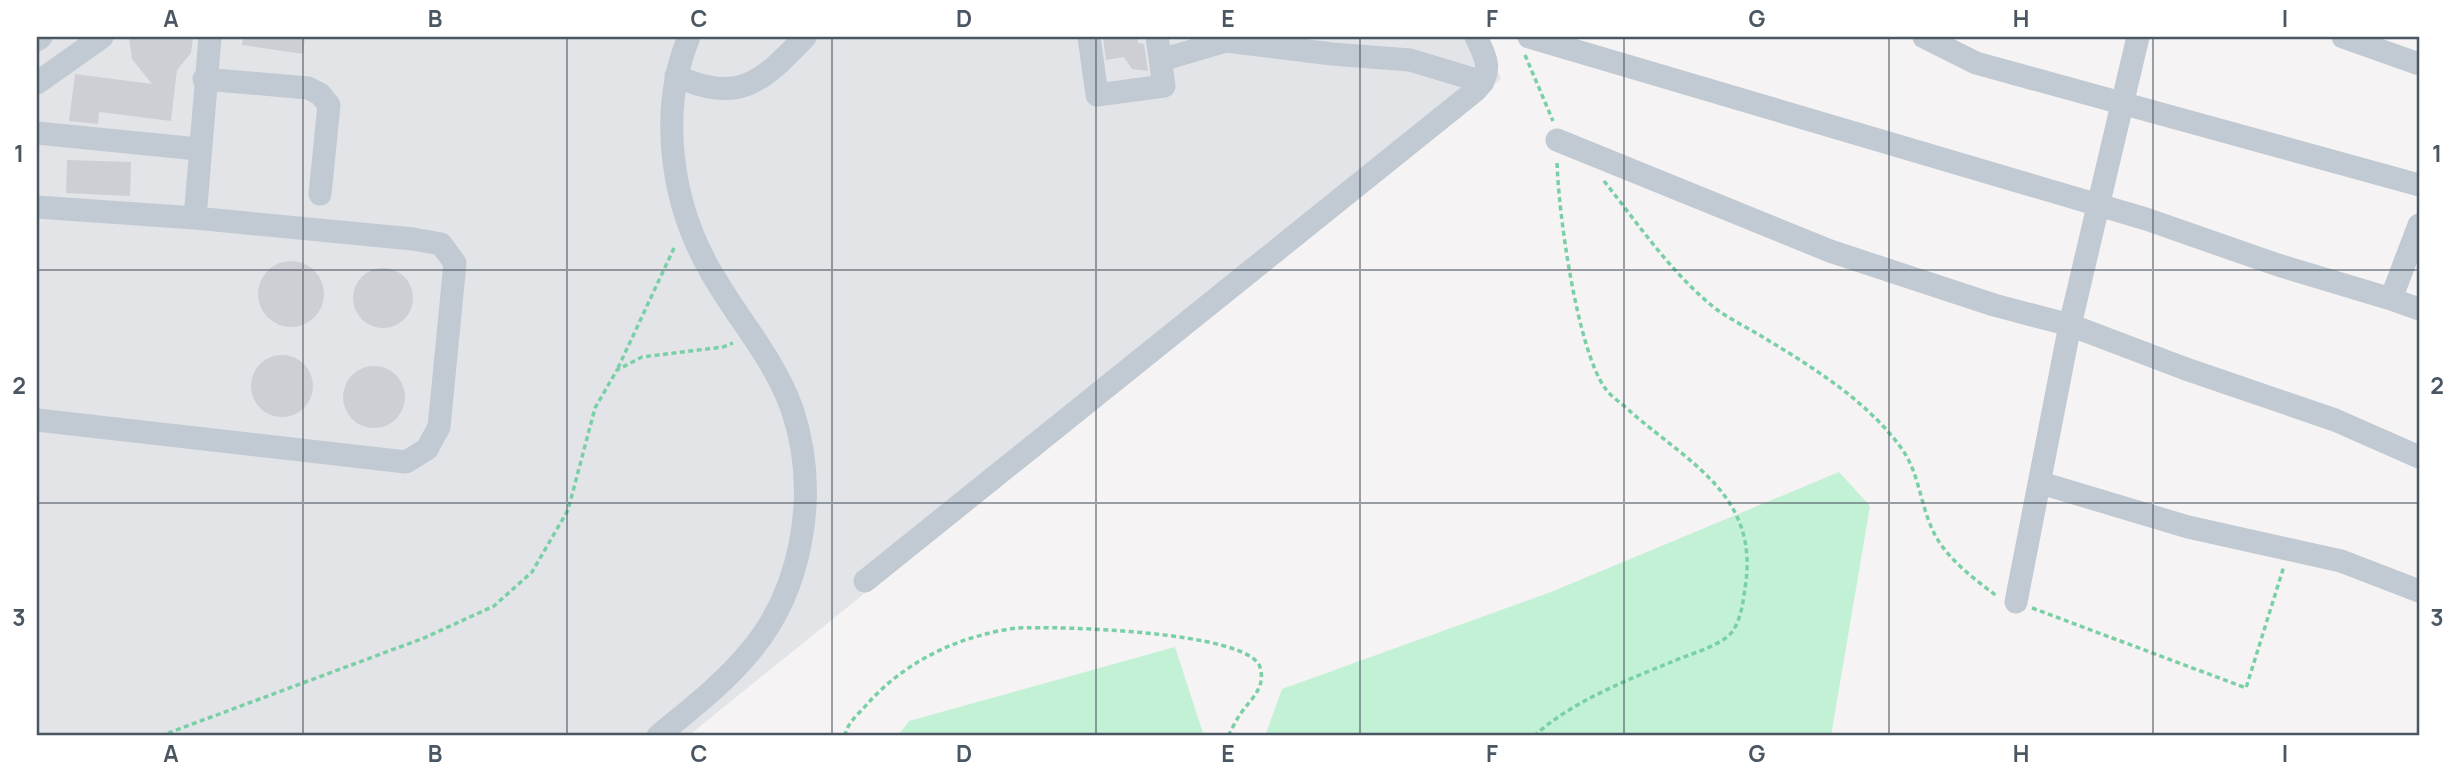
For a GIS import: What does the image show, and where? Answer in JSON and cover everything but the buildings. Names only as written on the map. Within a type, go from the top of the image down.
[{"type":"street","points":[[37,83],[102,37]]},
{"type":"street","points":[[195,218],[198,149],[210,37]]},
{"type":"street","points":[[658,736],[730,674],[750,653],[781,603],[796,562],[806,485],[799,433],[782,385],[709,270],[686,218],[673,162],[672,98],[689,37]]},
{"type":"street","points":[[676,76],[713,89],[737,89],[773,68],[805,37]]},
{"type":"street","points":[[1089,37],[1097,96],[1164,86],[1157,37]]},
{"type":"street","points":[[865,581],[1483,82],[1488,65],[1476,37]]},
{"type":"street","points":[[1924,37],[1976,63],[2419,185]]},
{"type":"street","points":[[2016,602],[2096,204],[2138,37]]},
{"type":"street","points":[[2343,37],[2419,64]]},
{"type":"street","points":[[1161,60],[1225,39],[1332,54],[1410,60],[1483,82]]},
{"type":"street","points":[[1525,42],[2096,204],[2419,309]]},
{"type":"street","points":[[204,79],[308,88],[320,94],[329,105],[320,194]]},
{"type":"street","points":[[37,133],[198,149]]},
{"type":"street","points":[[1558,140],[1830,251],[1994,305],[2070,325],[2186,369],[2335,420],[2419,457]]},
{"type":"street","points":[[37,207],[195,218],[441,244],[455,263],[439,427],[427,449],[406,462],[37,420]]},
{"type":"street","points":[[2391,299],[2419,225]]},
{"type":"street","points":[[2041,483],[2188,527],[2341,561],[2419,591]]},
{"type":"path","points":[[1525,42],[1551,109],[1558,140],[1558,194],[1590,359],[1605,389],[1701,468],[1728,497],[1744,529],[1747,577],[1741,612],[1728,636],[1630,680],[1551,721],[1534,736]]},
{"type":"path","points":[[1601,177],[1666,262],[1717,309],[1814,369],[1868,412],[1899,445],[1913,468],[1930,525],[1943,549],[1960,568],[1998,597],[2246,688],[2289,551]]},
{"type":"path","points":[[160,736],[424,638],[494,606],[532,572],[568,510],[596,408],[617,370],[674,247]]},
{"type":"path","points":[[617,370],[642,357],[723,347],[750,333]]},
{"type":"path","points":[[845,736],[846,727],[881,689],[932,653],[979,636],[1015,628],[1142,632],[1246,651],[1259,664],[1262,679],[1255,698],[1241,713],[1228,736]]},
{"type":"shaded area","points":[[37,37],[1482,37],[1501,79],[688,736],[37,736]]},
{"type":"green space","points":[[1839,472],[1870,506],[1831,736],[1265,736],[1282,689],[1551,592]]},
{"type":"green space","points":[[1175,647],[1204,736],[898,736],[909,721]]}]
